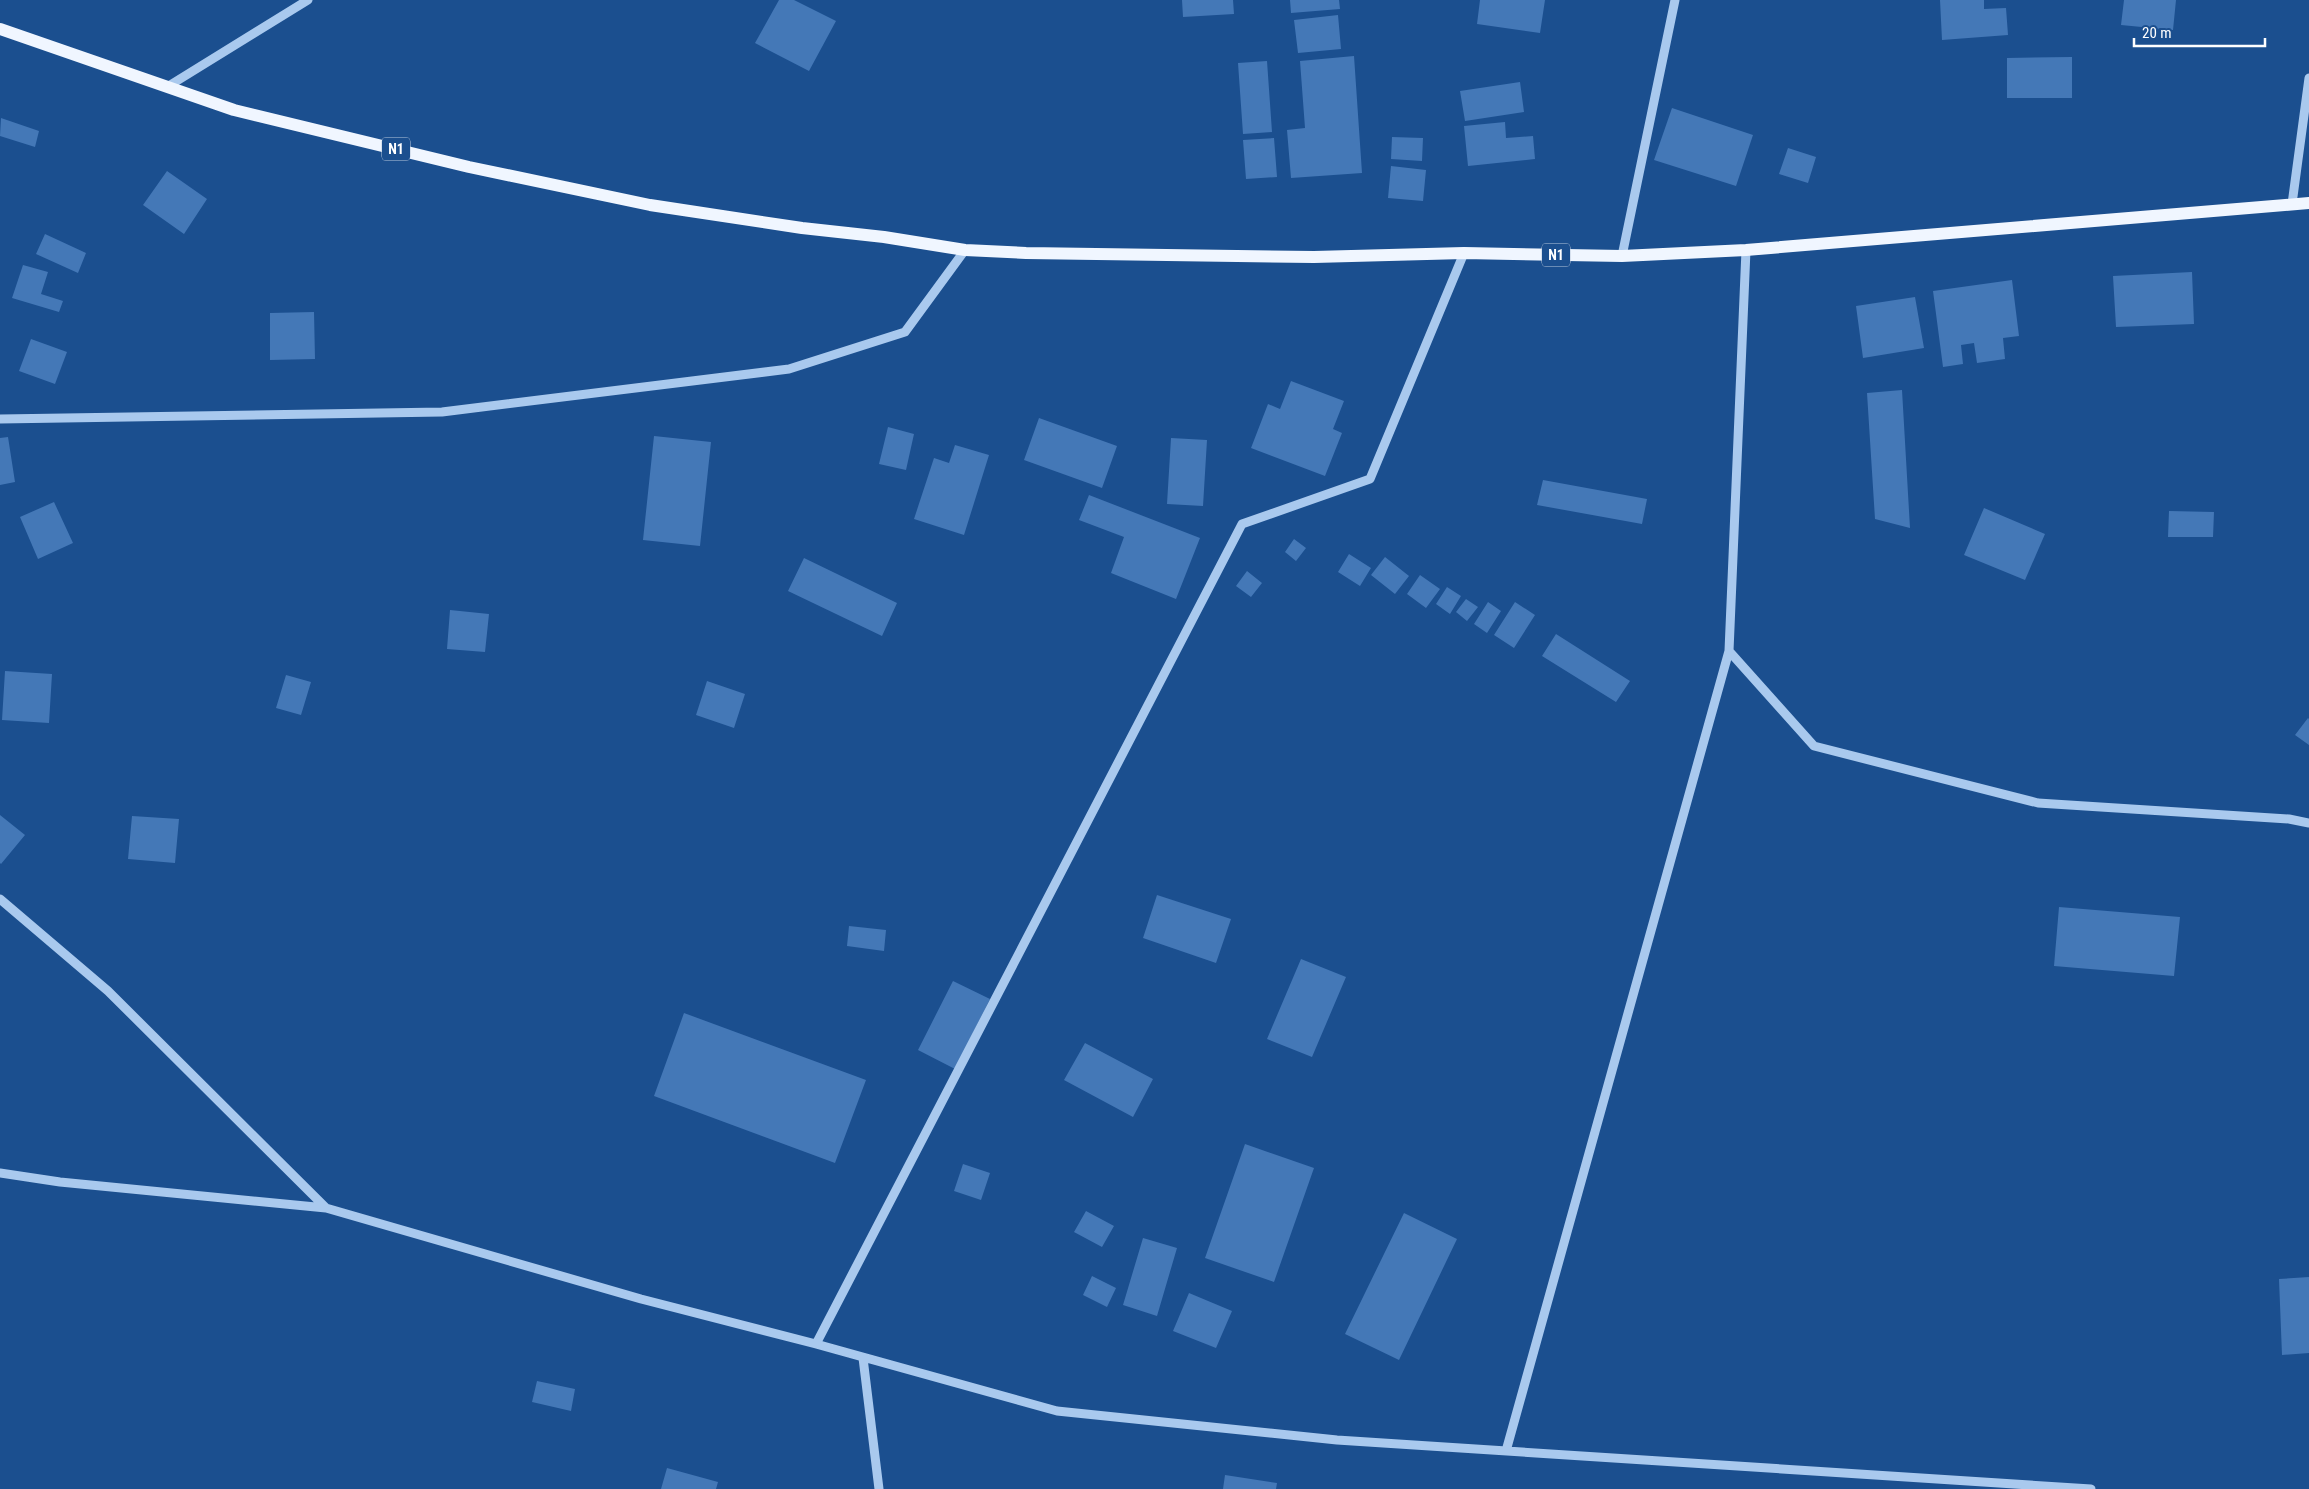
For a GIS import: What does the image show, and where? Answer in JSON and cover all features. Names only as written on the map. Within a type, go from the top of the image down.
[{"type":"main road","name":"N1","points":[[0,29],[234,110],[469,167],[650,205],[965,250],[1314,257],[1464,253],[1622,256],[1746,250],[2309,202]]},
{"type":"street","points":[[167,86],[308,0]]},
{"type":"street","points":[[1622,256],[1675,0]]},
{"type":"street","points":[[2292,204],[2309,78]]},
{"type":"street","points":[[0,419],[442,412],[789,369],[906,332],[965,250]]},
{"type":"street","points":[[1506,1451],[1729,651],[1746,250]]},
{"type":"street","points":[[816,1344],[1242,524],[1370,478],[1464,253]]},
{"type":"street","points":[[1729,651],[1814,746],[2038,803],[2288,819],[2309,823]]},
{"type":"street","points":[[0,899],[108,991],[326,1208]]},
{"type":"street","points":[[0,1173],[60,1182],[326,1208],[641,1299],[816,1344],[1057,1411],[1338,1440],[2091,1489]]},
{"type":"street","points":[[863,1358],[879,1489]]},
{"type":"building","points":[[779,0],[794,0],[836,21],[809,71],[755,43]]},
{"type":"building","points":[[1182,0],[1233,0],[1234,14],[1183,17]]},
{"type":"building","points":[[1290,0],[1339,0],[1340,9],[1291,13]]},
{"type":"building","points":[[1480,0],[1545,0],[1540,33],[1477,24]]},
{"type":"building","points":[[1940,0],[1984,0],[1984,9],[2006,8],[2008,35],[1942,40]]},
{"type":"building","points":[[2124,0],[2176,0],[2173,30],[2121,25]]},
{"type":"building","points":[[1338,15],[1341,49],[1298,53],[1294,20]]},
{"type":"building","points":[[1354,56],[1362,173],[1291,178],[1287,130],[1305,128],[1300,61]]},
{"type":"building","points":[[2072,57],[2072,98],[2007,98],[2007,58]]},
{"type":"building","points":[[1267,61],[1272,132],[1243,134],[1238,63]]},
{"type":"building","points":[[1520,82],[1524,112],[1465,121],[1460,91]]},
{"type":"building","points":[[1672,108],[1753,135],[1736,186],[1654,160]]},
{"type":"building","points":[[1,118],[39,131],[35,147],[0,136]]},
{"type":"building","points":[[1505,122],[1506,138],[1533,136],[1535,159],[1468,166],[1464,126]]},
{"type":"building","points":[[1392,137],[1423,138],[1422,161],[1391,159]]},
{"type":"building","points":[[1274,138],[1277,177],[1246,179],[1243,140]]},
{"type":"building","points":[[1788,148],[1816,157],[1808,183],[1779,174]]},
{"type":"building","points":[[1391,166],[1426,170],[1423,201],[1388,198]]},
{"type":"building","points":[[167,171],[207,199],[184,234],[143,205]]},
{"type":"building","points":[[45,234],[86,253],[78,273],[36,254]]},
{"type":"building","points":[[23,265],[48,272],[41,294],[63,301],[59,312],[12,298]]},
{"type":"building","points":[[2192,272],[2194,324],[2116,327],[2113,276]]},
{"type":"building","points":[[2012,280],[2019,336],[2003,338],[2005,359],[1977,363],[1974,343],[1961,345],[1963,364],[1943,367],[1933,291]]},
{"type":"building","points":[[1915,297],[1924,348],[1863,358],[1856,306]]},
{"type":"building","points":[[314,312],[315,359],[270,360],[270,313]]},
{"type":"building","points":[[31,339],[67,352],[55,384],[19,371]]},
{"type":"building","points":[[1291,381],[1344,401],[1333,429],[1342,433],[1325,476],[1251,448],[1268,404],[1280,409]]},
{"type":"building","points":[[1902,390],[1910,528],[1875,519],[1867,393]]},
{"type":"building","points":[[1039,418],[1117,446],[1102,488],[1024,460]]},
{"type":"building","points":[[888,427],[914,434],[906,470],[879,464]]},
{"type":"building","points":[[654,436],[711,442],[700,546],[643,540]]},
{"type":"building","points":[[8,437],[15,482],[0,485],[0,438]]},
{"type":"building","points":[[1171,438],[1207,440],[1203,506],[1167,504]]},
{"type":"building","points":[[955,445],[989,455],[964,535],[914,519],[934,458],[949,463]]},
{"type":"building","points":[[1543,480],[1647,499],[1642,524],[1537,505]]},
{"type":"building","points":[[1089,495],[1200,538],[1176,599],[1111,573],[1124,537],[1079,520]]},
{"type":"building","points":[[54,502],[73,543],[38,559],[20,517]]},
{"type":"building","points":[[1984,508],[2045,534],[2025,580],[1964,555]]},
{"type":"building","points":[[2169,511],[2214,512],[2213,537],[2168,537]]},
{"type":"building","points":[[1294,539],[1306,548],[1296,561],[1285,552]]},
{"type":"building","points":[[1349,554],[1371,568],[1360,586],[1338,572]]},
{"type":"building","points":[[1385,557],[1409,576],[1395,594],[1371,575]]},
{"type":"building","points":[[804,558],[897,603],[882,636],[788,591]]},
{"type":"building","points":[[1247,571],[1262,583],[1251,597],[1236,586]]},
{"type":"building","points":[[1420,575],[1440,589],[1426,608],[1407,594]]},
{"type":"building","points":[[1447,587],[1461,596],[1450,614],[1436,604]]},
{"type":"building","points":[[1466,599],[1478,607],[1467,621],[1456,612]]},
{"type":"building","points":[[1488,602],[1501,611],[1487,633],[1474,624]]},
{"type":"building","points":[[1515,602],[1535,615],[1514,648],[1494,635]]},
{"type":"building","points":[[450,610],[489,614],[485,652],[447,649]]},
{"type":"building","points":[[1556,634],[1630,681],[1616,702],[1542,656]]},
{"type":"building","points":[[5,671],[52,674],[49,723],[2,720]]},
{"type":"building","points":[[286,675],[311,682],[301,715],[276,708]]},
{"type":"building","points":[[707,681],[745,694],[734,728],[696,715]]},
{"type":"building","points":[[2309,719],[2309,745],[2295,735]]},
{"type":"building","points":[[0,815],[25,835],[1,864],[0,863]]},
{"type":"building","points":[[132,816],[179,819],[175,863],[128,859]]},
{"type":"building","points":[[1157,895],[1231,919],[1216,963],[1143,938]]},
{"type":"building","points":[[2059,907],[2180,917],[2174,976],[2054,966]]},
{"type":"building","points":[[849,926],[886,930],[884,951],[847,946]]},
{"type":"building","points":[[1301,959],[1346,977],[1312,1057],[1267,1039]]},
{"type":"building","points":[[953,981],[990,999],[955,1069],[918,1050]]},
{"type":"building","points":[[684,1013],[866,1080],[835,1163],[654,1096]]},
{"type":"building","points":[[1085,1043],[1153,1079],[1133,1117],[1064,1080]]},
{"type":"building","points":[[1245,1144],[1314,1168],[1274,1282],[1205,1258]]},
{"type":"building","points":[[963,1164],[990,1173],[981,1200],[954,1191]]},
{"type":"building","points":[[1086,1211],[1114,1226],[1102,1247],[1074,1232]]},
{"type":"building","points":[[1404,1213],[1457,1239],[1399,1360],[1345,1334]]},
{"type":"building","points":[[1143,1238],[1177,1248],[1157,1316],[1123,1305]]},
{"type":"building","points":[[1092,1276],[1116,1288],[1107,1307],[1083,1295]]},
{"type":"building","points":[[2309,1277],[2309,1353],[2282,1355],[2279,1279]]},
{"type":"building","points":[[1189,1293],[1232,1311],[1216,1348],[1173,1331]]},
{"type":"building","points":[[537,1381],[575,1389],[571,1411],[532,1402]]},
{"type":"building","points":[[667,1468],[718,1482],[716,1489],[661,1489]]},
{"type":"building","points":[[1225,1475],[1277,1483],[1276,1489],[1223,1489]]}]
